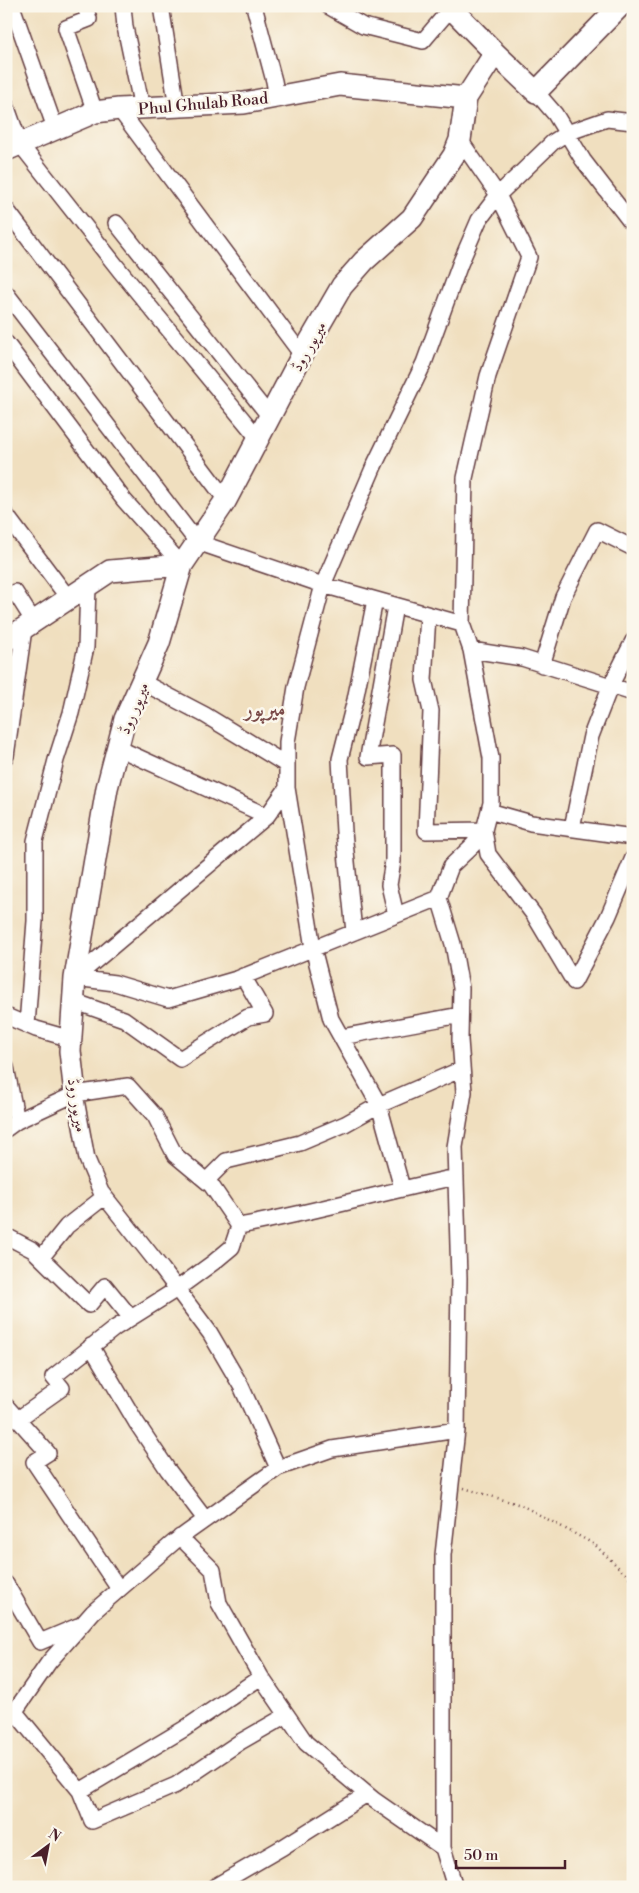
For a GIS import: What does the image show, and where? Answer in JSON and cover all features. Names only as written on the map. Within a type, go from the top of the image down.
[{"type":"street","points":[[12,6],[55,128]]},
{"type":"street","points":[[85,6],[89,19],[66,28],[95,112]]},
{"type":"street","points":[[123,6],[125,27],[142,108]]},
{"type":"street","points":[[160,6],[176,107]]},
{"type":"street","points":[[254,6],[274,81],[276,97]]},
{"type":"street","points":[[328,6],[364,26],[423,41],[450,7],[536,92],[555,114],[584,160],[633,225]]},
{"type":"street","points":[[536,92],[620,6]]},
{"type":"street","name":"میرپور روڈ","points":[[278,1468],[241,1386],[210,1333],[100,1192],[87,1159],[75,1094],[70,1051],[75,978],[107,788],[125,719],[159,643],[182,564],[226,500],[302,355],[342,286],[364,261],[412,218],[454,156],[460,140],[466,98],[495,53]]},
{"type":"street","name":"Phul Ghulab Road","points":[[13,147],[95,112],[119,109],[244,103],[340,85],[466,98]]},
{"type":"street","points":[[6,105],[13,147],[121,272],[258,438]]},
{"type":"street","points":[[119,109],[302,355]]},
{"type":"street","points":[[402,1188],[379,1105],[331,1019],[313,948],[287,788],[287,742],[296,687],[323,586],[374,466],[424,363],[460,264],[480,220],[498,195],[554,142],[567,133],[607,119],[633,122]]},
{"type":"street","points":[[455,1887],[443,1848],[444,1554],[457,1430],[459,1278],[456,1147],[464,1092],[460,1040],[461,988],[453,944],[439,898],[451,866],[473,845],[484,830],[492,803],[490,758],[471,650],[462,624],[465,478],[488,376],[529,257],[498,195],[460,140]]},
{"type":"street","points":[[6,209],[226,500]]},
{"type":"street","points":[[116,223],[270,417]]},
{"type":"street","points":[[6,293],[197,542],[323,586],[462,624]]},
{"type":"street","points":[[6,343],[124,500],[182,564]]},
{"type":"street","points":[[6,515],[69,599]]},
{"type":"street","points":[[542,665],[563,597],[597,530],[633,548]]},
{"type":"street","points":[[6,640],[110,571],[182,564]]},
{"type":"street","points":[[27,1025],[35,921],[35,841],[56,760],[71,713],[86,647],[88,586]]},
{"type":"street","points":[[6,756],[29,625],[9,590]]},
{"type":"street","points":[[354,932],[344,832],[340,759],[355,700],[375,600]]},
{"type":"street","points":[[396,606],[368,757],[393,755],[393,861],[389,885],[396,915]]},
{"type":"street","points":[[428,615],[424,680],[431,711],[426,831],[484,830]]},
{"type":"street","points":[[572,828],[591,736],[610,687],[633,641]]},
{"type":"street","points":[[471,650],[522,658],[633,694]]},
{"type":"street","points":[[142,682],[205,715],[287,766]]},
{"type":"street","points":[[118,748],[267,816]]},
{"type":"street","points":[[75,978],[267,816],[287,788]]},
{"type":"street","points":[[489,810],[530,822],[633,837]]},
{"type":"street","points":[[484,830],[488,854],[534,915],[574,982],[608,917],[633,858]]},
{"type":"street","points":[[75,978],[115,983],[168,1000],[244,976],[439,898]]},
{"type":"street","points":[[73,1001],[124,1019],[180,1059],[248,1017],[265,1014],[244,976]]},
{"type":"street","points":[[341,1037],[460,1015]]},
{"type":"street","points":[[6,1016],[71,1039]]},
{"type":"street","points":[[6,1067],[12,1125],[75,1094],[128,1086],[155,1116],[175,1155],[211,1185],[238,1226],[232,1247],[177,1289],[130,1318],[91,1346],[53,1377],[62,1388],[18,1419]]},
{"type":"street","points":[[206,1181],[226,1161],[300,1143],[344,1124],[379,1105],[462,1069]]},
{"type":"street","points":[[238,1226],[277,1219],[402,1188],[456,1177]]},
{"type":"street","points":[[41,1258],[67,1226],[104,1197]]},
{"type":"street","points":[[6,1236],[33,1250],[89,1305],[105,1286],[130,1318]]},
{"type":"street","points":[[91,1346],[168,1470],[205,1519]]},
{"type":"street","points":[[6,1406],[48,1453],[34,1462],[119,1590]]},
{"type":"street","points":[[287,1715],[240,1742],[176,1785],[92,1822],[80,1791],[10,1718],[49,1662],[92,1612],[180,1537],[278,1468],[332,1449],[457,1430]]},
{"type":"street","points":[[180,1537],[212,1570],[220,1603],[261,1677],[306,1743],[367,1794],[443,1848]]},
{"type":"street","points":[[6,1584],[40,1642],[82,1624]]},
{"type":"street","points":[[80,1791],[184,1729],[261,1677]]},
{"type":"street","points":[[214,1887],[283,1847],[367,1794]]},
{"type":"path","points":[[451,1485],[522,1505],[530,1509],[594,1544],[633,1582]]},
{"type":"district","name":"میرپور","points":[[265,709]]}]
